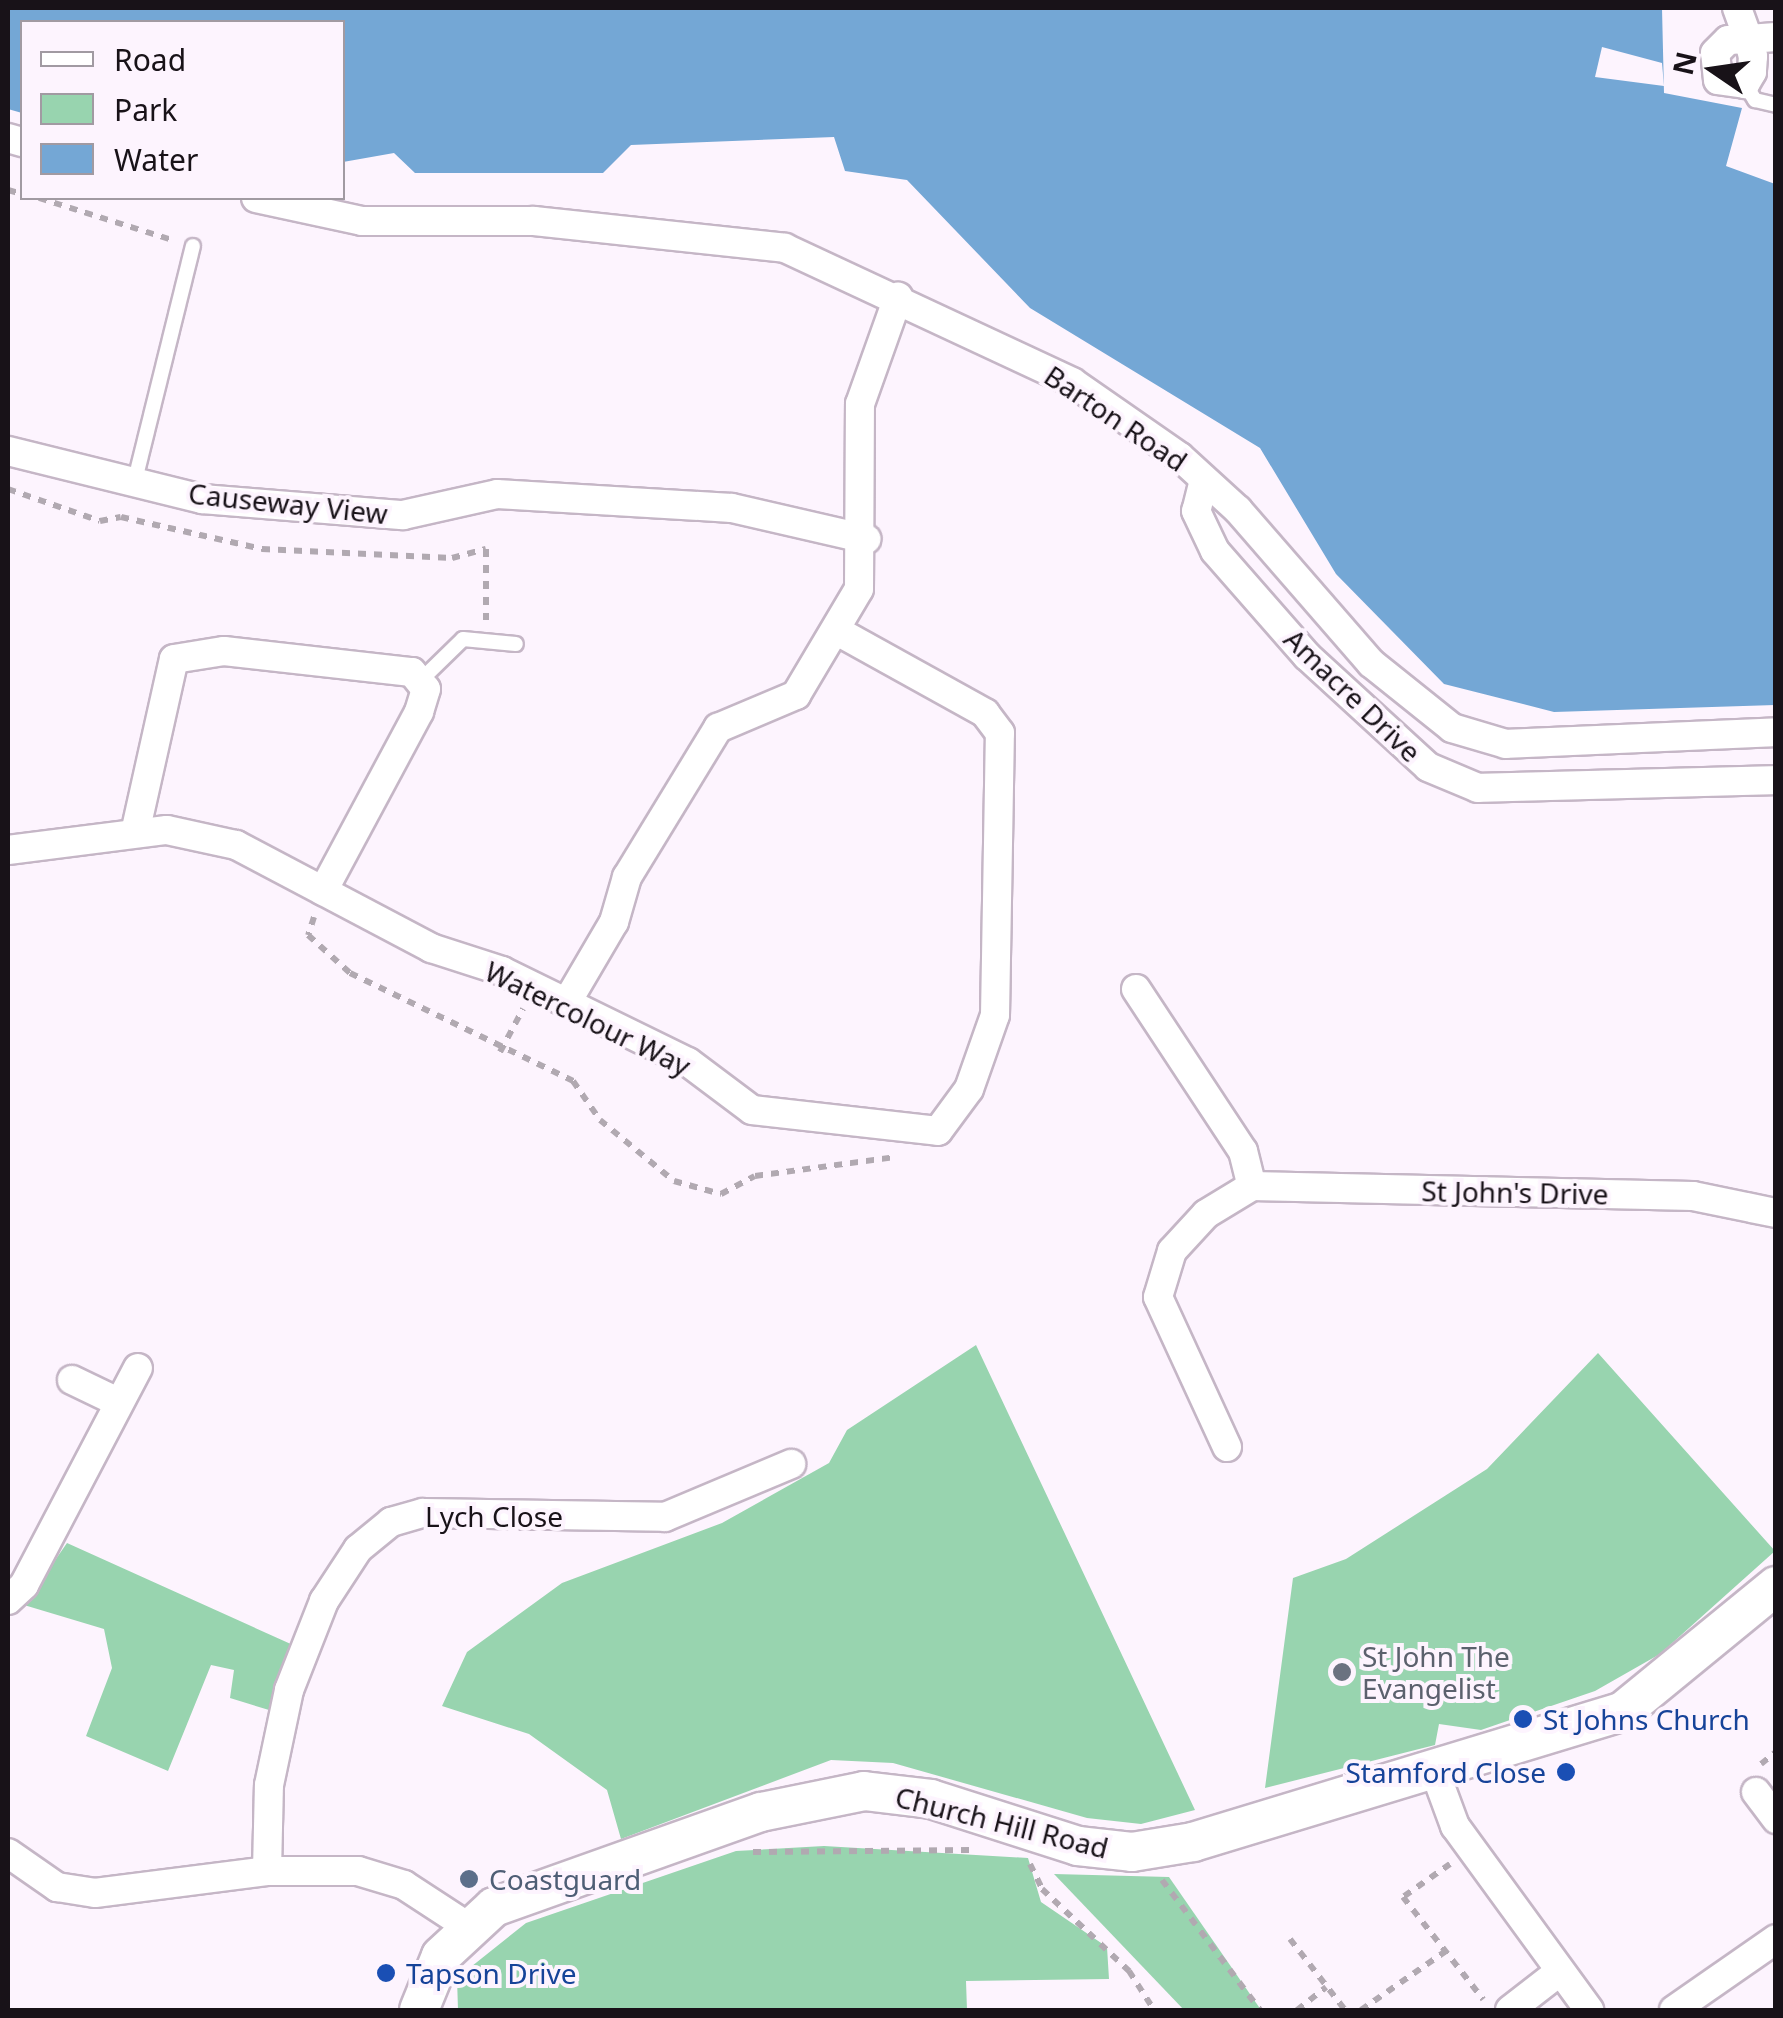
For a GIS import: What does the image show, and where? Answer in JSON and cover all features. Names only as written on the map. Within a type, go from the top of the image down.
[{"type":"street","points":[[1737,8],[1762,38],[1744,84]]},
{"type":"street","name":"Barton Road","points":[[266,200],[362,220],[534,221],[784,248],[898,297],[1072,382],[1204,480],[1370,663],[1452,728],[1506,744],[1776,732]]},
{"type":"street","points":[[567,1002],[614,922],[626,876],[718,728],[796,696],[859,588],[866,539],[860,404],[898,297]]},
{"type":"street","name":"Causeway View","points":[[8,451],[202,500],[403,515],[497,494],[732,508],[866,539]]},
{"type":"street","name":"Amacre Drive","points":[[1204,480],[1196,511],[1215,551],[1308,656],[1428,766],[1478,788],[1776,780]]},
{"type":"street","points":[[837,631],[985,714],[1000,733],[995,1016],[957,1113],[917,1134]]},
{"type":"street","points":[[135,833],[164,688],[184,654],[376,662],[422,679],[420,712],[323,891]]},
{"type":"street","name":"Watercolour Way","points":[[8,850],[135,833],[236,845],[431,948],[535,987],[688,1062],[752,1110],[917,1134]]},
{"type":"street","points":[[1136,990],[1244,1151],[1252,1186],[1206,1214],[1172,1251],[1158,1298],[1226,1448]]},
{"type":"street","name":"St John's Drive","points":[[1252,1186],[1692,1196],[1776,1213]]},
{"type":"street","points":[[8,1600],[24,1584],[138,1368]]},
{"type":"street","points":[[72,1380],[118,1402]]},
{"type":"street","name":"Lych Close","points":[[268,1871],[269,1785],[290,1690],[324,1600],[358,1549],[391,1522],[423,1512],[666,1516],[792,1464]]},
{"type":"street","name":"Church Hill Road","points":[[419,2010],[441,1956],[468,1926],[544,1886],[803,1800],[864,1791],[931,1799],[1078,1846],[1140,1851],[1435,1772],[1622,1712],[1776,1586]]},
{"type":"street","points":[[1435,1772],[1472,1848],[1589,2010]]},
{"type":"street","points":[[1756,1792],[1776,1818]]},
{"type":"street","points":[[8,1853],[58,1887],[95,1893],[268,1871],[358,1871],[404,1884],[468,1926]]},
{"type":"street","points":[[1674,2010],[1776,1939]]},
{"type":"street","points":[[1510,2010],[1559,1972]]},
{"type":"lane","points":[[1744,84],[1755,100],[1776,104]]},
{"type":"lane","points":[[135,480],[193,246]]},
{"type":"lane","points":[[422,679],[463,639],[485,636],[516,644]]},
{"type":"path","points":[[45,200],[193,246]]},
{"type":"path","points":[[8,488],[100,521],[121,517],[262,550],[452,558],[486,550],[485,636]]},
{"type":"path","points":[[323,891],[308,935],[350,974],[500,1052],[573,1081],[600,1120],[674,1180],[722,1194],[754,1176],[894,1159],[917,1134]]},
{"type":"path","points":[[500,1052],[535,987]]},
{"type":"path","points":[[704,1834],[736,1852],[898,1844],[983,1852]]},
{"type":"path","points":[[1013,1856],[1028,1858],[1078,1846]]},
{"type":"path","points":[[1472,1848],[1403,1897],[1492,2010]]},
{"type":"path","points":[[1140,1851],[1260,2010]]},
{"type":"path","points":[[1028,1858],[1042,1889],[1129,1970],[1154,2010]]},
{"type":"path","points":[[1290,1939],[1345,2010]]},
{"type":"path","points":[[1361,2010],[1446,1951]]},
{"type":"path","points":[[1298,2010],[1326,1987]]},
{"type":"green space","points":[[976,1345],[1195,1810],[1141,1824],[1087,1818],[893,1763],[831,1760],[621,1839],[607,1790],[529,1734],[442,1706],[467,1652],[562,1583],[722,1523],[829,1463],[847,1430]]},
{"type":"green space","points":[[1598,1353],[1775,1551],[1660,1654],[1595,1691],[1481,1730],[1439,1724],[1435,1745],[1265,1788],[1293,1578],[1346,1559],[1487,1469]]},
{"type":"green space","points":[[67,1543],[293,1645],[269,1710],[230,1698],[234,1670],[211,1665],[168,1771],[86,1736],[112,1668],[104,1629],[24,1605]]},
{"type":"green space","points":[[824,1846],[1028,1858],[1041,1902],[1107,1947],[1109,1979],[966,1981],[967,2010],[458,2010],[457,1978],[526,1923],[736,1851]]},
{"type":"green space","points":[[1054,1874],[1169,1877],[1261,2010],[1184,2010]]},
{"type":"water","points":[[8,8],[1662,8],[1664,93],[1742,108],[1726,166],[1775,184],[1775,705],[1554,712],[1444,684],[1336,574],[1260,448],[1030,308],[907,180],[845,171],[834,137],[631,145],[603,173],[415,173],[394,153],[345,162],[345,20],[20,20],[20,112],[8,109]]},
{"type":"pier","points":[[1602,47],[1662,63],[1664,86],[1595,77]]},
{"type":"place","name":"St John The Evangelist","points":[[1342,1672]]},
{"type":"place","name":"St Johns Church","points":[[1523,1719]]},
{"type":"place","name":"Stamford Close","points":[[1566,1772]]},
{"type":"place","name":"Coastguard","points":[[469,1879]]},
{"type":"place","name":"Tapson Drive","points":[[386,1973]]}]
